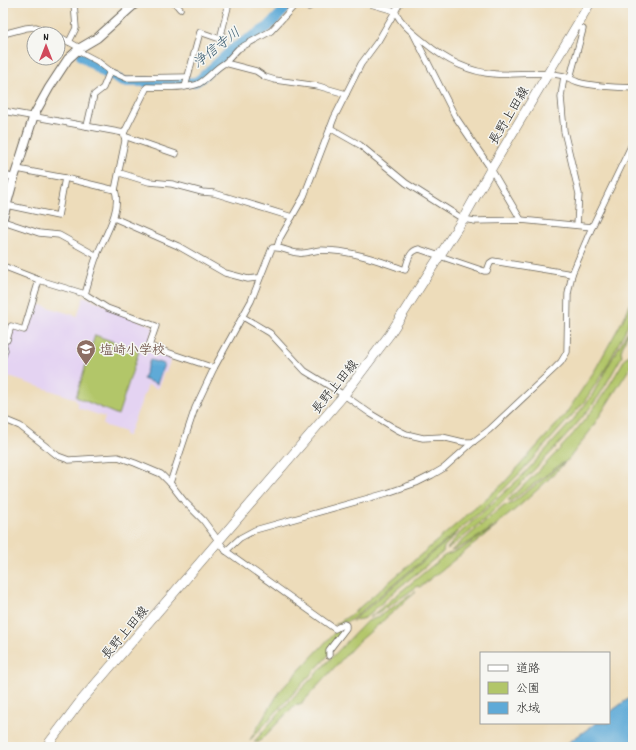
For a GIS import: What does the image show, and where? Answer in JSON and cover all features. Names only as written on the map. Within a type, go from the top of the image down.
[{"type":"main road","name":"長野上田線","points":[[46,747],[80,702],[344,395],[390,334],[463,219],[491,169],[590,3]]},
{"type":"street","points":[[69,42],[76,28],[74,3]]},
{"type":"street","points":[[97,256],[59,236],[39,233],[3,219],[14,178],[34,116],[52,83],[68,59],[79,49],[97,38],[136,3]]},
{"type":"street","points":[[175,3],[180,10]]},
{"type":"street","points":[[185,86],[186,77],[200,32],[220,39],[229,3]]},
{"type":"street","points":[[287,3],[309,6],[313,3]]},
{"type":"street","points":[[368,3],[395,11],[399,19],[413,33],[437,53],[462,67],[481,73],[549,74],[567,77],[579,82],[633,88]]},
{"type":"street","points":[[277,247],[280,238],[304,196],[330,128],[360,64],[378,41],[400,3]]},
{"type":"street","points":[[66,40],[97,61],[109,74],[148,82],[185,86],[197,85],[225,63],[238,49],[270,31],[295,4]]},
{"type":"street","points":[[576,26],[583,30],[561,97],[564,131],[579,194],[577,225]]},
{"type":"street","points":[[3,34],[26,28]]},
{"type":"street","points":[[413,33],[454,116],[491,169],[521,220]]},
{"type":"street","points":[[225,63],[256,71],[265,77],[275,80],[318,86],[346,94]]},
{"type":"street","points":[[87,126],[94,95],[103,88],[109,74]]},
{"type":"street","points":[[148,82],[186,77]]},
{"type":"street","points":[[85,294],[97,256],[114,218],[118,196],[115,190],[120,173],[125,141],[124,134],[148,82]]},
{"type":"street","points":[[3,111],[124,134],[176,154]]},
{"type":"street","points":[[330,128],[360,145],[406,183],[463,219],[475,221],[521,220],[592,227]]},
{"type":"street","points":[[226,551],[240,538],[255,530],[369,499],[416,483],[444,468],[531,392],[561,362],[567,352],[568,294],[572,274],[592,227],[633,142]]},
{"type":"street","points":[[17,169],[65,178],[115,190]]},
{"type":"street","points":[[120,173],[149,182],[172,184],[202,192],[214,193],[292,217]]},
{"type":"street","points":[[3,174],[14,178]]},
{"type":"street","points":[[6,205],[58,216],[65,178]]},
{"type":"street","points":[[114,218],[178,246],[225,273],[248,279],[259,278]]},
{"type":"street","points":[[170,483],[195,408],[214,368],[252,301],[259,278],[272,248],[277,247],[297,253],[320,250],[355,254],[372,258],[405,270],[411,253],[416,249],[422,249],[484,271],[487,271],[490,263],[493,261],[572,274]]},
{"type":"street","points":[[3,266],[39,280],[85,294],[107,308],[156,326],[149,346],[214,368]]},
{"type":"street","points":[[3,356],[5,350],[3,341],[7,340],[11,326],[24,330],[39,280]]},
{"type":"street","points":[[243,317],[270,333],[305,371],[344,395],[370,414],[406,434],[429,438],[442,437],[463,442],[473,442]]},
{"type":"street","points":[[3,419],[20,426],[58,456],[69,460],[118,457],[135,462],[161,474],[203,520],[226,551],[335,629],[344,624],[346,625],[346,628],[329,650],[329,656]]},
{"type":"shaded area","name":"塩崎小学校","points":[[84,296],[154,327],[147,347],[172,356],[158,389],[148,385],[128,436],[124,435],[125,432],[103,425],[105,417],[78,408],[78,404],[74,398],[3,375],[3,360],[13,330],[15,329],[26,333],[35,303],[77,316]]},
{"type":"green space","points":[[633,298],[628,325],[606,368],[584,402],[518,475],[484,509],[352,619],[335,625],[352,614],[503,484],[565,415],[595,370],[625,316]]},
{"type":"green space","points":[[630,327],[621,351],[622,356],[599,396],[582,418],[496,508],[467,534],[447,549],[459,534],[522,476],[573,420],[591,397]]},
{"type":"green space","points":[[95,335],[139,351],[118,415],[76,397]]},
{"type":"green space","points":[[633,351],[633,363],[590,431],[568,460],[511,501],[508,500],[574,433],[611,383],[626,357]]},
{"type":"green space","points":[[564,463],[540,488],[511,513],[481,535],[451,551],[504,505],[511,504]]},
{"type":"green space","points":[[497,526],[420,587],[418,586],[369,618],[444,556],[461,549]]},
{"type":"green space","points":[[459,531],[444,547],[443,552],[396,590],[365,618],[352,621]]},
{"type":"green space","points":[[415,592],[355,645],[302,703],[294,706],[259,742],[254,742],[286,705],[366,622],[378,617]]},
{"type":"green space","points":[[345,627],[327,657],[250,740],[280,691],[336,631]]},
{"type":"water","points":[[150,360],[164,364],[157,384],[143,379]]},
{"type":"water","points":[[633,695],[633,747],[562,747],[595,724],[610,724],[610,712]]},
{"type":"waterway","name":"浄信寺川","points":[[81,56],[105,73],[124,82],[195,82],[235,47],[268,27],[291,3]]},
{"type":"place","name":"塩崎小学校","points":[[86,366]]}]
